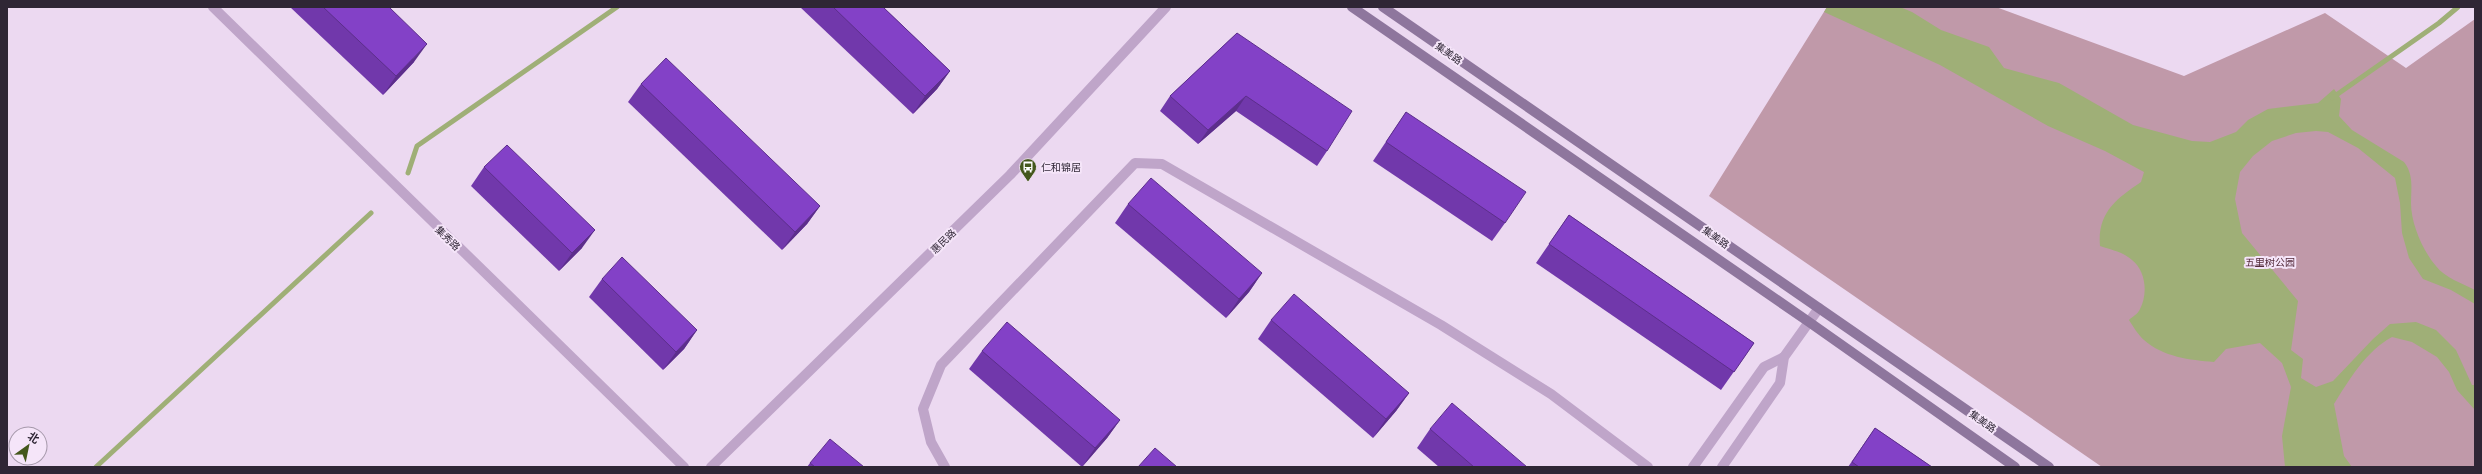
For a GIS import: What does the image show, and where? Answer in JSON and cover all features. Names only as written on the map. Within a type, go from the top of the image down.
[{"type":"main road","name":"集美路","points":[[1352,7],[1809,322],[2015,467]]},
{"type":"main road","name":"集美路","points":[[1383,7],[2049,467]]},
{"type":"street","name":"集秀路","points":[[213,7],[684,467]]},
{"type":"street","name":"惠民路","points":[[711,467],[1010,175],[1166,7]]},
{"type":"street","points":[[945,467],[931,442],[923,409],[941,365],[1135,163],[1162,164],[1441,325],[1551,394],[1648,467]]},
{"type":"street","points":[[1722,467],[1780,383],[1784,357],[1819,308]]},
{"type":"street","points":[[1693,467],[1764,367],[1784,357]]},
{"type":"green space","name":"五里树公园","points":[[1827,7],[1996,7],[2184,76],[2325,13],[2406,68],[2475,19],[2475,467],[2102,467],[1709,196]]},
{"type":"shaded area","points":[[1827,7],[1900,7],[1912,12],[1941,30],[1989,47],[2004,68],[2059,83],[2133,125],[2192,141],[2210,142],[2236,132],[2248,120],[2268,109],[2318,103],[2334,89],[2341,99],[2339,116],[2352,130],[2404,162],[2411,177],[2411,203],[2413,220],[2422,245],[2431,260],[2444,274],[2475,290],[2475,304],[2451,290],[2423,279],[2409,258],[2402,233],[2400,203],[2395,178],[2358,148],[2328,132],[2316,131],[2296,133],[2272,141],[2253,156],[2240,172],[2235,199],[2242,233],[2298,301],[2291,350],[2303,359],[2301,378],[2316,387],[2333,381],[2373,339],[2390,324],[2416,322],[2436,330],[2456,350],[2472,385],[2475,385],[2475,410],[2457,390],[2449,372],[2437,357],[2412,342],[2392,337],[2366,358],[2352,376],[2334,404],[2344,456],[2352,467],[2285,467],[2282,436],[2291,387],[2282,363],[2260,343],[2226,349],[2214,362],[2177,357],[2151,346],[2140,336],[2129,320],[2138,312],[2143,303],[2145,290],[2143,276],[2137,265],[2129,257],[2100,246],[2100,234],[2105,216],[2110,208],[2116,201],[2141,182],[2144,172],[2105,151],[2048,126],[1940,65],[1824,12]]},
{"type":"building","points":[[323,7],[389,7],[427,44],[396,76]]},
{"type":"building","points":[[833,7],[883,7],[950,71],[925,96]]},
{"type":"building","points":[[1237,33],[1352,111],[1327,151],[1246,96],[1208,130],[1170,96]]},
{"type":"building","points":[[666,58],[820,206],[795,232],[641,84]]},
{"type":"building","points":[[1406,112],[1526,192],[1505,223],[1386,142]]},
{"type":"building","points":[[507,145],[595,230],[572,253],[484,167]]},
{"type":"building","points":[[1151,178],[1262,273],[1239,299],[1128,204]]},
{"type":"building","points":[[1569,215],[1754,343],[1734,372],[1549,244]]},
{"type":"building","points":[[622,257],[697,330],[676,352],[602,279]]},
{"type":"building","points":[[1294,294],[1409,393],[1386,419],[1271,320]]},
{"type":"building","points":[[1007,322],[1120,420],[1095,448],[982,351]]},
{"type":"building","points":[[1452,403],[1527,467],[1474,467],[1430,429]]},
{"type":"building","points":[[1875,428],[1932,467],[1859,467],[1852,462]]},
{"type":"building","points":[[830,439],[864,467],[815,467],[810,463]]},
{"type":"building","points":[[1155,448],[1177,467],[1138,467]]},
{"type":"waterway","points":[[408,173],[417,146],[617,7]]},
{"type":"waterway","points":[[2332,98],[2439,23],[2458,7]]},
{"type":"waterway","points":[[96,467],[371,213]]},
{"type":"place","name":"仁和锦居","points":[[1028,182]]}]
